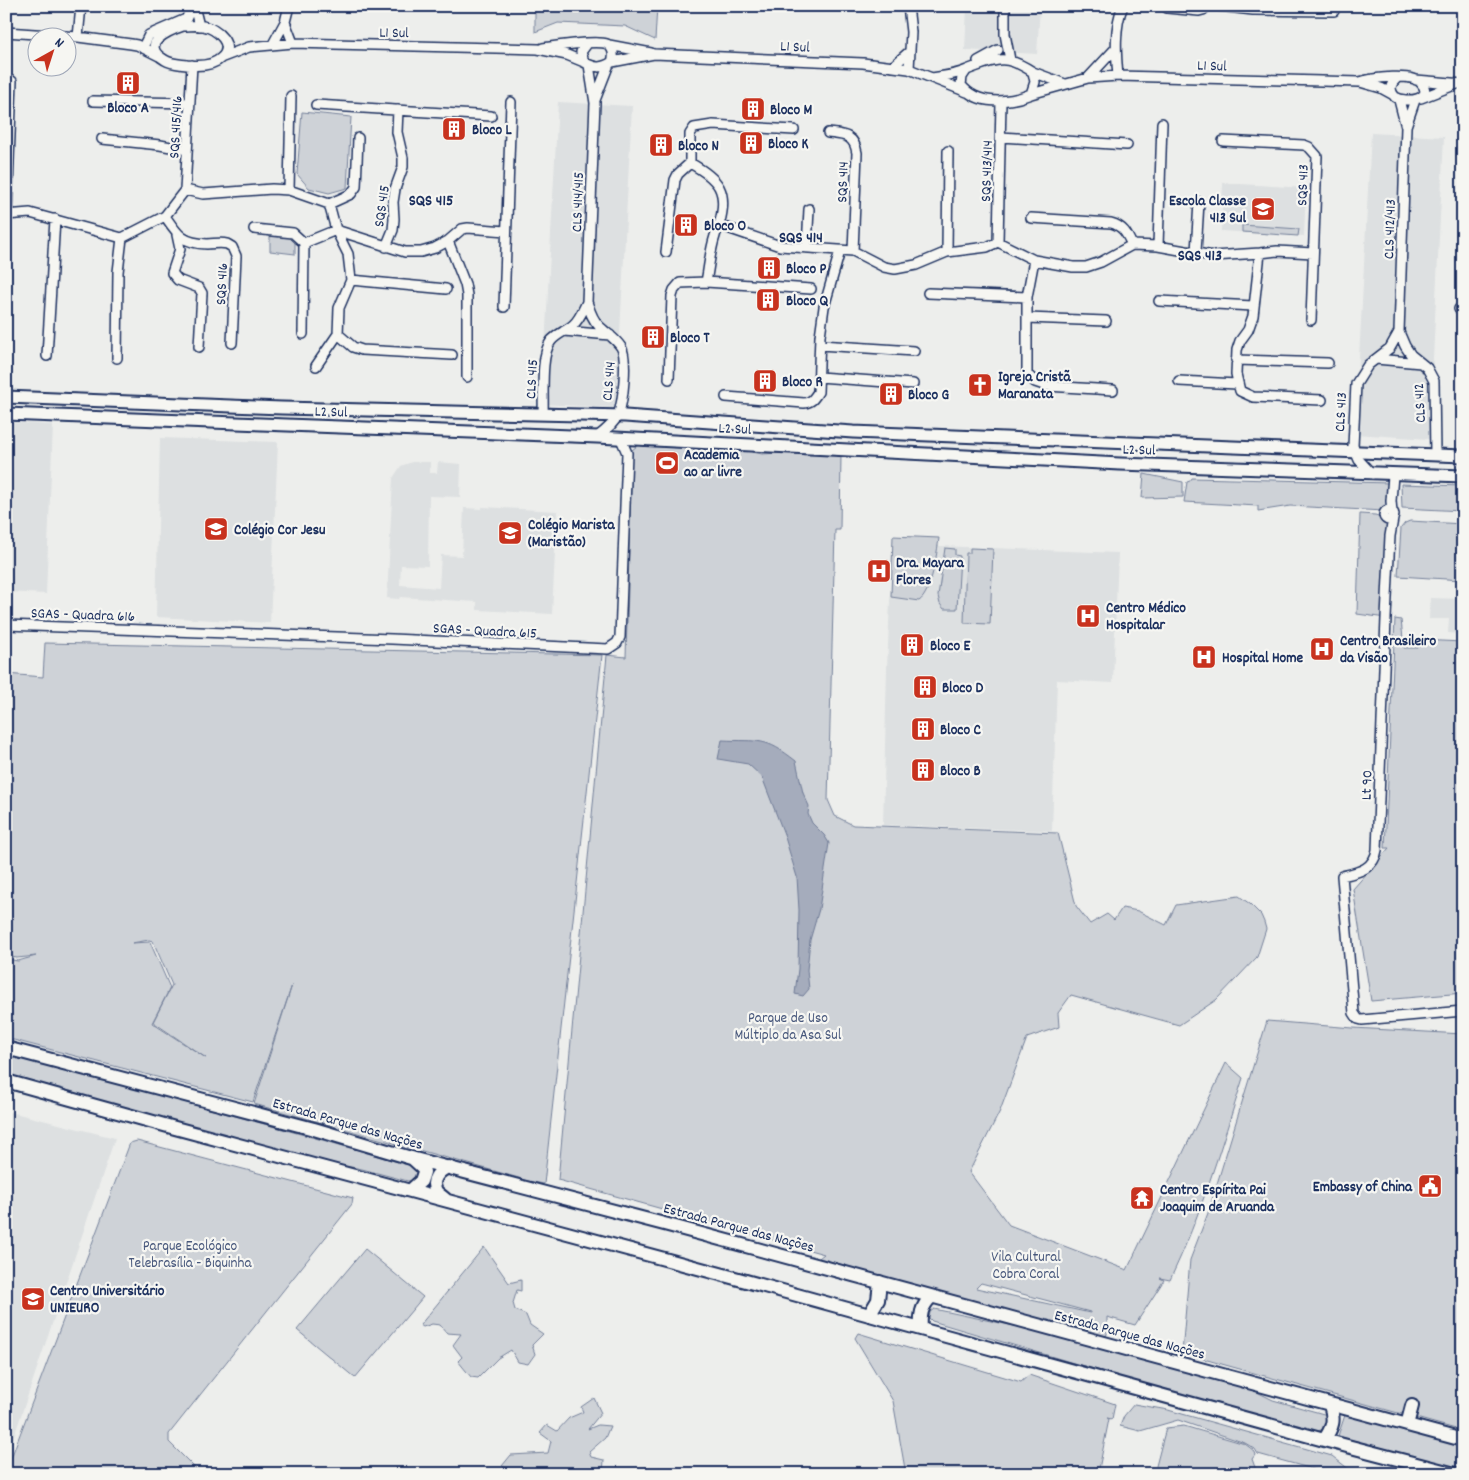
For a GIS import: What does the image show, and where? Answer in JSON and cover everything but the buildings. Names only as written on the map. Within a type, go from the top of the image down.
[{"type":"highway","name":"Estrada Parque das Nações","points":[[6,1048],[314,1129],[411,1158],[880,1282],[1463,1440]]},
{"type":"highway","points":[[6,1081],[1455,1474]]},
{"type":"highway","points":[[411,1158],[423,1168],[424,1172],[421,1181],[411,1190]]},
{"type":"highway","points":[[446,1200],[435,1190],[434,1184],[438,1174],[448,1167]]},
{"type":"highway","points":[[869,1314],[878,1300],[880,1282]]},
{"type":"highway","points":[[920,1329],[921,1310],[931,1296]]},
{"type":"highway","points":[[1324,1440],[1332,1428],[1334,1420],[1330,1405]]},
{"type":"highway","points":[[1407,1425],[1412,1406]]},
{"type":"main road","name":"L2 Sul","points":[[6,397],[292,409],[617,416],[863,432],[1463,456]]},
{"type":"main road","points":[[46,398],[49,405],[46,415]]},
{"type":"main road","name":"L2 Sul","points":[[6,414],[597,437],[1120,464],[1463,476]]},
{"type":"main road","points":[[477,432],[475,422],[479,414]]},
{"type":"main road","points":[[678,441],[682,426],[679,420]]},
{"type":"main road","points":[[1266,449],[1270,459],[1266,469]]},
{"type":"main road","points":[[1288,470],[1284,460],[1290,450]]},
{"type":"street","points":[[81,6],[78,37],[141,44],[157,40]]},
{"type":"street","points":[[161,57],[156,52],[154,45],[157,40],[167,31],[185,23],[193,6]]},
{"type":"street","points":[[193,6],[199,26]]},
{"type":"street","points":[[273,44],[285,22],[289,6]]},
{"type":"street","points":[[908,6],[911,32],[909,69]]},
{"type":"street","points":[[1005,6],[1005,34],[1009,56],[1033,72],[1065,84]]},
{"type":"street","points":[[1118,76],[1115,49],[1120,12],[1123,6]]},
{"type":"street","points":[[1167,8],[1199,11],[1207,6]]},
{"type":"street","points":[[1218,6],[1253,10],[1334,11]]},
{"type":"street","points":[[285,22],[294,43]]},
{"type":"street","points":[[185,23],[204,26],[222,36],[226,43],[226,51],[222,57],[213,62],[192,65],[177,64],[166,61],[141,44],[149,35],[185,23]]},
{"type":"street","points":[[6,32],[28,34]]},
{"type":"street","points":[[993,60],[1005,34]]},
{"type":"street","name":"L1 Sul","points":[[226,43],[249,47]]},
{"type":"street","name":"L1 Sul","points":[[222,57],[249,47],[294,43],[538,49],[567,56],[586,64]]},
{"type":"street","points":[[601,43],[609,45],[614,54],[610,63],[600,67],[586,64],[581,52],[586,44],[601,43]]},
{"type":"street","name":"L1 Sul","points":[[538,49],[557,45],[586,44]]},
{"type":"street","name":"L1 Sul","points":[[609,45],[654,54],[863,63],[909,69],[989,100],[1001,102],[1088,78],[1118,76],[1360,82],[1381,88],[1396,97]]},
{"type":"street","points":[[1088,78],[1115,49]]},
{"type":"street","points":[[892,67],[910,50]]},
{"type":"street","points":[[956,73],[998,50]]},
{"type":"street","name":"L1 Sul","points":[[610,63],[654,54]]},
{"type":"street","points":[[932,78],[966,71],[1009,56],[1043,75]]},
{"type":"street","name":"CLS 414/415","points":[[594,103],[610,63]]},
{"type":"street","name":"CLS 414/415","points":[[586,64],[594,103],[587,302]]},
{"type":"street","name":"SQS 415/416","points":[[185,190],[192,65]]},
{"type":"street","points":[[966,71],[962,77],[962,84],[967,92]]},
{"type":"street","points":[[1031,94],[1035,82],[1033,72]]},
{"type":"street","name":"L1 Sul","points":[[1360,82],[1372,78],[1416,80]]},
{"type":"street","points":[[1397,78],[1390,89],[1396,97],[1418,99],[1460,84]]},
{"type":"street","points":[[1416,80],[1460,84]]},
{"type":"street","points":[[1416,80],[1421,83],[1424,93],[1418,99]]},
{"type":"street","points":[[12,81],[7,215],[30,213],[122,238],[165,216],[185,190],[203,194],[272,189],[289,190],[330,204],[336,230],[348,254],[351,280],[339,308],[338,334],[316,366]]},
{"type":"street","points":[[289,190],[291,96]]},
{"type":"street","name":"CLS 412/413","points":[[1396,97],[1406,127],[1399,332]]},
{"type":"street","name":"CLS 412/413","points":[[1406,127],[1418,99]]},
{"type":"street","points":[[93,101],[190,103]]},
{"type":"street","points":[[504,308],[511,102]]},
{"type":"street","name":"SQS 413/414","points":[[998,242],[1001,102]]},
{"type":"street","points":[[316,105],[491,116]]},
{"type":"street","name":"SQS 415","points":[[386,247],[393,230],[395,189],[403,167],[403,158],[397,132],[398,110]]},
{"type":"street","points":[[1158,246],[1162,123]]},
{"type":"street","points":[[666,252],[675,180],[678,174],[690,163],[690,134],[694,128],[713,125],[794,130]]},
{"type":"street","name":"SQS 414","points":[[828,133],[845,135],[856,145],[853,252]]},
{"type":"street","points":[[1001,136],[1126,145]]},
{"type":"street","points":[[102,138],[187,150]]},
{"type":"street","name":"SQS 415","points":[[330,204],[351,194],[356,187],[358,138]]},
{"type":"street","name":"SQS 413","points":[[1223,141],[1304,145],[1317,156],[1311,320]]},
{"type":"street","points":[[947,252],[948,151]]},
{"type":"street","points":[[690,163],[707,172],[718,182],[722,192],[719,225],[714,236],[706,282]]},
{"type":"street","points":[[1196,252],[1199,202]]},
{"type":"street","points":[[807,248],[809,209]]},
{"type":"street","name":"SQS 416","points":[[165,216],[182,239],[189,242],[228,244],[235,252],[232,344]]},
{"type":"street","points":[[1031,218],[1111,223],[1121,227],[1132,245]]},
{"type":"street","points":[[47,356],[55,219]]},
{"type":"street","points":[[719,225],[780,246],[853,252],[884,267],[895,269],[916,265],[947,252],[987,247],[998,242],[1034,260],[1073,267],[1086,267],[1132,245],[1158,246],[1214,256],[1260,254],[1277,251],[1313,252]]},
{"type":"street","points":[[254,229],[293,232],[304,243],[303,334]]},
{"type":"street","name":"SQS 415","points":[[336,230],[405,252],[421,252],[435,248],[448,241],[462,229],[506,231]]},
{"type":"street","points":[[304,243],[336,230]]},
{"type":"street","points":[[176,232],[180,249],[172,273],[178,280],[200,288],[202,293],[199,347]]},
{"type":"street","points":[[117,358],[118,272],[122,238]]},
{"type":"street","points":[[448,241],[465,284],[467,295],[467,377]]},
{"type":"street","points":[[726,397],[810,402],[818,392],[824,306],[840,251]]},
{"type":"street","points":[[1260,254],[1253,316],[1248,330],[1240,340],[1237,350],[1237,384],[1240,390],[1253,397],[1322,400]]},
{"type":"street","points":[[1034,260],[1027,296],[1026,371],[1032,380],[1047,386],[1113,390]]},
{"type":"street","points":[[351,280],[446,289]]},
{"type":"street","points":[[668,379],[672,293],[680,283],[706,282],[811,290]]},
{"type":"street","points":[[928,293],[1027,296]]},
{"type":"street","points":[[1159,301],[1253,306]]},
{"type":"street","name":"CLS 415","points":[[543,414],[546,354],[550,343],[573,325],[580,317],[587,302]]},
{"type":"street","name":"CLS 414","points":[[587,302],[592,316],[598,325],[620,346],[625,359],[617,416],[609,427],[597,437]]},
{"type":"street","points":[[1027,318],[1106,321]]},
{"type":"street","points":[[564,331],[610,335]]},
{"type":"street","name":"CLS 413","points":[[1372,474],[1361,463],[1355,452],[1353,439],[1356,384],[1368,365],[1390,348],[1399,332]]},
{"type":"street","name":"CLS 412","points":[[1399,332],[1408,350],[1432,374],[1434,381],[1435,455]]},
{"type":"street","points":[[338,334],[353,347],[362,350],[452,355]]},
{"type":"street","points":[[820,345],[914,352]]},
{"type":"street","points":[[1376,359],[1422,362]]},
{"type":"street","points":[[1236,360],[1328,362]]},
{"type":"street","points":[[819,377],[913,384]]},
{"type":"street","points":[[1179,381],[1237,384]]},
{"type":"street","name":"SGAS - Quadra 615","points":[[159,631],[608,649],[617,643],[620,636],[627,453],[621,439]]},
{"type":"street","points":[[627,453],[637,439]]},
{"type":"street","name":"Lt 90","points":[[1393,475],[1377,850],[1371,865],[1342,876],[1354,1014],[1358,1019],[1362,1020],[1463,1011]]},
{"type":"street","name":"SGAS - Quadra 616","points":[[6,624],[159,631]]},
{"type":"shaded area","points":[[967,6],[1040,6],[1037,54],[965,50]]},
{"type":"shaded area","points":[[558,102],[632,106],[616,408],[542,404]]},
{"type":"shaded area","points":[[1371,133],[1444,137],[1429,439],[1355,434]]},
{"type":"shaded area","name":"Escola Classe 413 Sul","points":[[1223,183],[1306,188],[1304,236],[1221,231]]},
{"type":"shaded area","points":[[6,422],[53,425],[46,594],[6,592]]},
{"type":"shaded area","name":"Colégio Cor Jesu","points":[[160,438],[278,442],[270,623],[156,617]]},
{"type":"shaded area","name":"Colégio Marista (Maristão)","points":[[412,462],[430,462],[430,473],[437,473],[438,462],[461,464],[460,497],[429,496],[428,566],[401,565],[400,585],[439,588],[441,555],[462,556],[464,508],[482,509],[482,507],[557,511],[552,614],[477,610],[477,602],[400,597],[399,599],[387,598],[393,478],[401,466]]},
{"type":"shaded area","points":[[893,536],[939,538],[939,546],[1118,553],[1113,683],[1057,680],[1052,831],[883,825]]},
{"type":"shaded area","points":[[1430,598],[1463,599],[1461,634],[1448,633],[1449,619],[1429,619]]},
{"type":"shaded area","name":"Centro Universitário UNIEURO","points":[[6,1111],[115,1138],[6,1460]]},
{"type":"green space","points":[[535,6],[657,6],[655,40],[625,26],[558,23],[535,32]]},
{"type":"green space","points":[[302,112],[351,117],[347,188],[329,193],[309,188],[297,174]]},
{"type":"green space","points":[[1242,225],[1299,229],[1298,236],[1242,232]]},
{"type":"green space","points":[[270,236],[295,236],[295,254],[270,251]]},
{"type":"green space","name":"Parque de Uso Múltiplo da Asa Sul","points":[[641,443],[730,447],[762,454],[795,451],[841,453],[840,530],[835,530],[828,800],[835,816],[853,825],[1058,833],[1076,906],[1090,924],[1107,914],[1114,920],[1122,908],[1138,911],[1166,925],[1176,905],[1239,896],[1261,915],[1266,929],[1257,957],[1216,1000],[1179,1025],[1071,995],[1058,1013],[1059,1027],[1027,1038],[1000,1111],[969,1172],[1009,1225],[1127,1270],[1226,1063],[1243,1078],[1210,1180],[1181,1255],[1170,1280],[1160,1278],[1164,1280],[1135,1325],[1107,1317],[1107,1334],[1105,1338],[1019,1316],[819,1258],[824,1254],[558,1180],[607,655],[626,657],[632,450]],"holes":[[[981,1283],[1090,1313],[976,1288]]]},
{"type":"green space","points":[[1144,474],[1183,482],[1183,497],[1142,498]]},
{"type":"green space","points":[[1192,478],[1391,483],[1387,510],[1384,511],[1290,506],[1258,511],[1258,506],[1184,502],[1187,482]]},
{"type":"green space","points":[[1401,484],[1463,486],[1463,511],[1402,508]]},
{"type":"green space","points":[[1360,514],[1385,518],[1390,536],[1386,618],[1357,614]]},
{"type":"green space","points":[[1410,521],[1463,524],[1463,580],[1398,576],[1401,528]]},
{"type":"green space","points":[[893,536],[939,538],[930,582],[919,601],[891,597]]},
{"type":"green space","points":[[945,548],[955,549],[955,555],[960,556],[957,609],[944,609],[940,604],[938,596]]},
{"type":"green space","points":[[970,548],[993,549],[990,624],[964,623],[966,553],[970,553]]},
{"type":"green space","points":[[1395,619],[1401,620],[1404,648],[1418,648],[1420,640],[1463,642],[1463,993],[1371,1001],[1353,889],[1389,848],[1385,848]]},
{"type":"green space","points":[[45,643],[602,655],[544,1184],[523,1180],[254,1104],[292,985],[253,1102],[6,1038],[6,959],[18,961],[36,956],[17,958],[6,956],[6,674],[43,677]],"holes":[[[153,941],[172,985],[153,1022],[206,1058],[152,1023],[170,988],[150,942],[132,943]]]},
{"type":"green space","points":[[1267,1021],[1463,1034],[1463,1431],[1182,1353],[1190,1260],[1208,1213]]},
{"type":"green space","points":[[6,1053],[412,1166],[416,1170],[416,1175],[413,1180],[408,1181],[362,1169],[318,1161],[6,1075]]},
{"type":"green space","name":"Parque Ecológico Telebrasília - Biquinha","points":[[137,1141],[353,1198],[352,1204],[169,1434],[169,1442],[201,1474],[6,1474],[6,1466],[8,1466],[130,1143]]},
{"type":"green space","points":[[484,1247],[509,1283],[521,1280],[521,1291],[517,1290],[513,1303],[515,1310],[526,1315],[530,1325],[543,1334],[532,1345],[535,1354],[528,1364],[518,1362],[511,1350],[498,1358],[478,1378],[471,1377],[458,1361],[462,1357],[453,1345],[461,1334],[447,1333],[440,1325],[432,1324],[423,1327],[420,1325]]},
{"type":"green space","points":[[365,1249],[423,1297],[355,1378],[297,1330]]},
{"type":"green space","points":[[934,1309],[1033,1330],[1253,1390],[1273,1400],[1331,1416],[1329,1428],[1317,1431],[1168,1391],[932,1321],[929,1318],[930,1312]]},
{"type":"green space","points":[[858,1333],[1021,1382],[1029,1375],[1115,1404],[1112,1419],[1107,1418],[1109,1419],[1098,1474],[909,1474],[905,1469],[893,1401],[855,1338]]},
{"type":"green space","points":[[594,1398],[601,1413],[588,1429],[598,1425],[610,1426],[605,1438],[589,1452],[591,1457],[604,1460],[603,1474],[516,1474],[502,1466],[511,1455],[548,1453],[551,1441],[540,1433],[547,1425],[557,1431],[569,1418],[583,1412],[581,1407]]},
{"type":"green space","points":[[1134,1404],[1168,1410],[1332,1456],[1355,1474],[1331,1474],[1258,1454],[1255,1449],[1245,1443],[1178,1420],[1140,1431],[1120,1426],[1124,1416]]},
{"type":"green space","points":[[1345,1415],[1463,1447],[1463,1470],[1338,1436]]},
{"type":"green space","points":[[1184,1426],[1245,1444],[1253,1450],[1255,1455],[1252,1459],[1257,1473],[1159,1474],[1156,1466],[1166,1428]]},
{"type":"water","points":[[722,740],[754,741],[769,744],[796,761],[803,793],[809,806],[808,814],[812,823],[829,843],[819,909],[810,940],[807,970],[809,989],[803,996],[795,994],[798,969],[799,910],[797,877],[784,834],[762,777],[748,764],[718,759]]},
{"type":"place","name":"Bloco A","points":[[128,83]]},
{"type":"place","name":"Bloco M","points":[[753,109]]},
{"type":"place","name":"Bloco L","points":[[454,129]]},
{"type":"place","name":"Bloco K","points":[[751,143]]},
{"type":"place","name":"Bloco N","points":[[661,145]]},
{"type":"place","name":"Escola Classe 413 Sul","points":[[1263,209]]},
{"type":"place","name":"Bloco O","points":[[686,225]]},
{"type":"place","name":"Bloco P","points":[[769,268]]},
{"type":"place","name":"Bloco Q","points":[[768,300]]},
{"type":"place","name":"Bloco T","points":[[653,337]]},
{"type":"place","name":"Bloco R","points":[[765,381]]},
{"type":"place","name":"Igreja Cristã Maranata","points":[[980,385]]},
{"type":"place","name":"Bloco G","points":[[891,394]]},
{"type":"place","name":"Academia ao ar livre","points":[[667,463]]},
{"type":"place","name":"Colégio Cor Jesu","points":[[216,529]]},
{"type":"place","name":"Colégio Marista (Maristão)","points":[[510,533]]},
{"type":"place","name":"Dra. Mayara Flores","points":[[879,571]]},
{"type":"place","name":"Centro Médico Hospitalar","points":[[1088,616]]},
{"type":"place","name":"Bloco E","points":[[912,645]]},
{"type":"place","name":"Centro Brasileiro da Visão","points":[[1322,649]]},
{"type":"place","name":"Hospital Home","points":[[1204,657]]},
{"type":"place","name":"Bloco D","points":[[925,687]]},
{"type":"place","name":"Bloco C","points":[[923,729]]},
{"type":"place","name":"Bloco B","points":[[923,770]]},
{"type":"place","name":"Embassy of China","points":[[1430,1186]]},
{"type":"place","name":"Centro Espírita Pai Joaquim de Aruanda","points":[[1142,1198]]},
{"type":"place","name":"Centro Universitário UNIEURO","points":[[33,1299]]},
{"type":"district","name":"SQS 415","points":[[431,199]]},
{"type":"district","name":"SQS 414","points":[[801,236]]},
{"type":"district","name":"SQS 413","points":[[1200,254]]},
{"type":"park label","name":"Vila Cultural Cobra Coral","points":[[1026,1264]]}]
